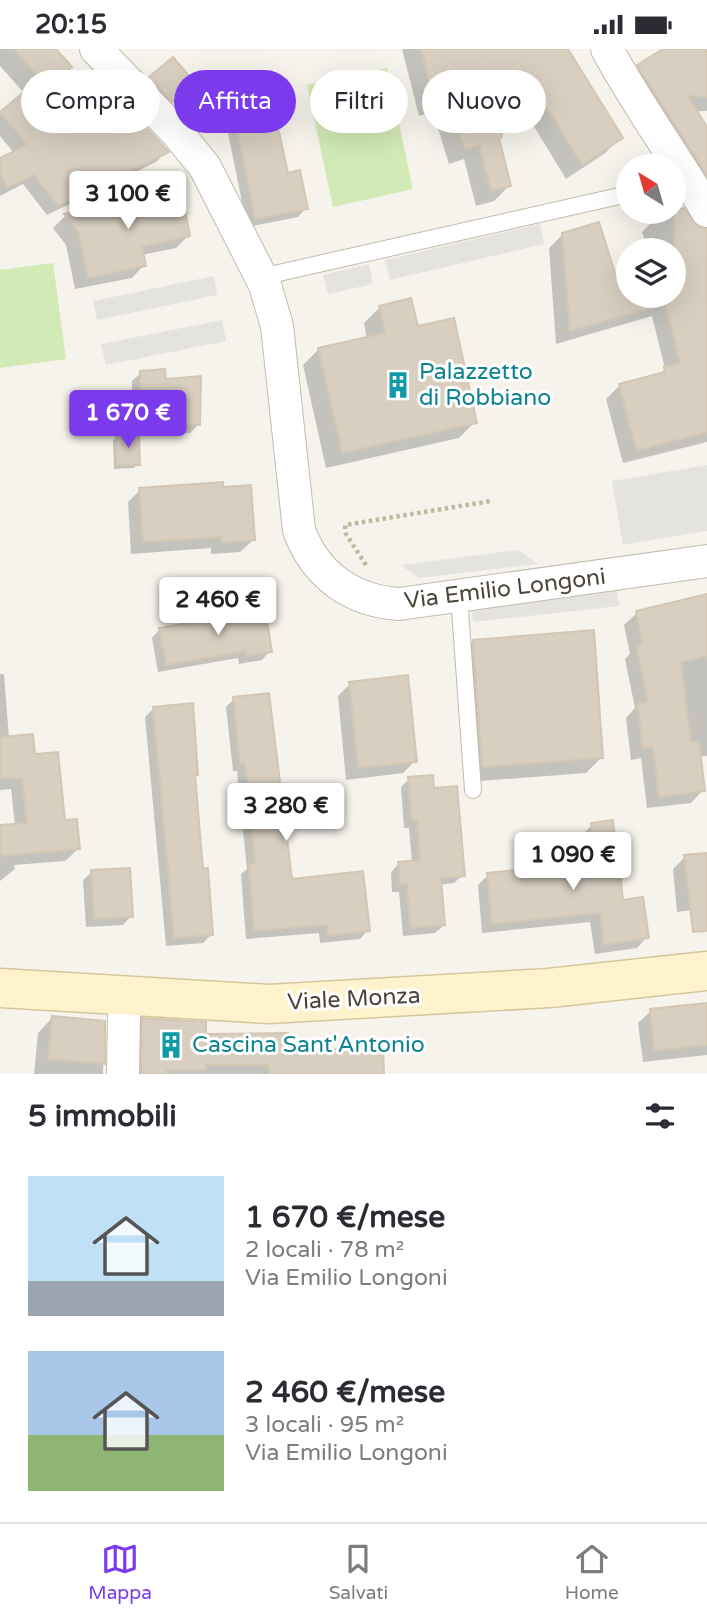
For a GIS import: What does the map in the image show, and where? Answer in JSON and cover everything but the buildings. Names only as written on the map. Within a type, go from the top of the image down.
[{"type":"main road","name":"Viale Monza","points":[[0,988],[269,1004],[549,988],[707,971]]},
{"type":"street","name":"Via Emilio Longoni","points":[[96,49],[178,134],[205,167],[261,277],[270,299],[276,326],[297,518],[302,537],[312,556],[334,581],[367,599],[399,604],[707,561]]},
{"type":"street","points":[[607,49],[666,154]]},
{"type":"street","points":[[686,184],[707,211]]},
{"type":"street","points":[[122,996],[123,1074]]},
{"type":"lane","points":[[261,277],[616,197]]},
{"type":"lane","points":[[459,596],[473,790]]},
{"type":"path","points":[[367,566],[346,534],[345,525],[491,501]]},
{"type":"green space","points":[[317,133],[401,133],[413,189],[333,207]]},
{"type":"green space","points":[[53,263],[66,359],[0,368],[0,270]]},
{"type":"shaded area","points":[[540,224],[544,244],[390,280],[385,260]]},
{"type":"shaded area","points":[[369,264],[373,284],[328,294],[323,275]]},
{"type":"shaded area","points":[[214,276],[217,295],[97,320],[93,301]]},
{"type":"shaded area","points":[[222,320],[226,341],[106,365],[101,344]]},
{"type":"shaded area","points":[[707,465],[707,531],[623,545],[612,481]]},
{"type":"shaded area","points":[[518,550],[538,564],[419,578],[401,565]]},
{"type":"shaded area","points":[[616,585],[619,606],[473,622],[471,602]]},
{"type":"place","name":"Palazzetto di Robbiano","points":[[398,385]]},
{"type":"place","name":"Cascina Sant'Antonio","points":[[171,1045]]}]
